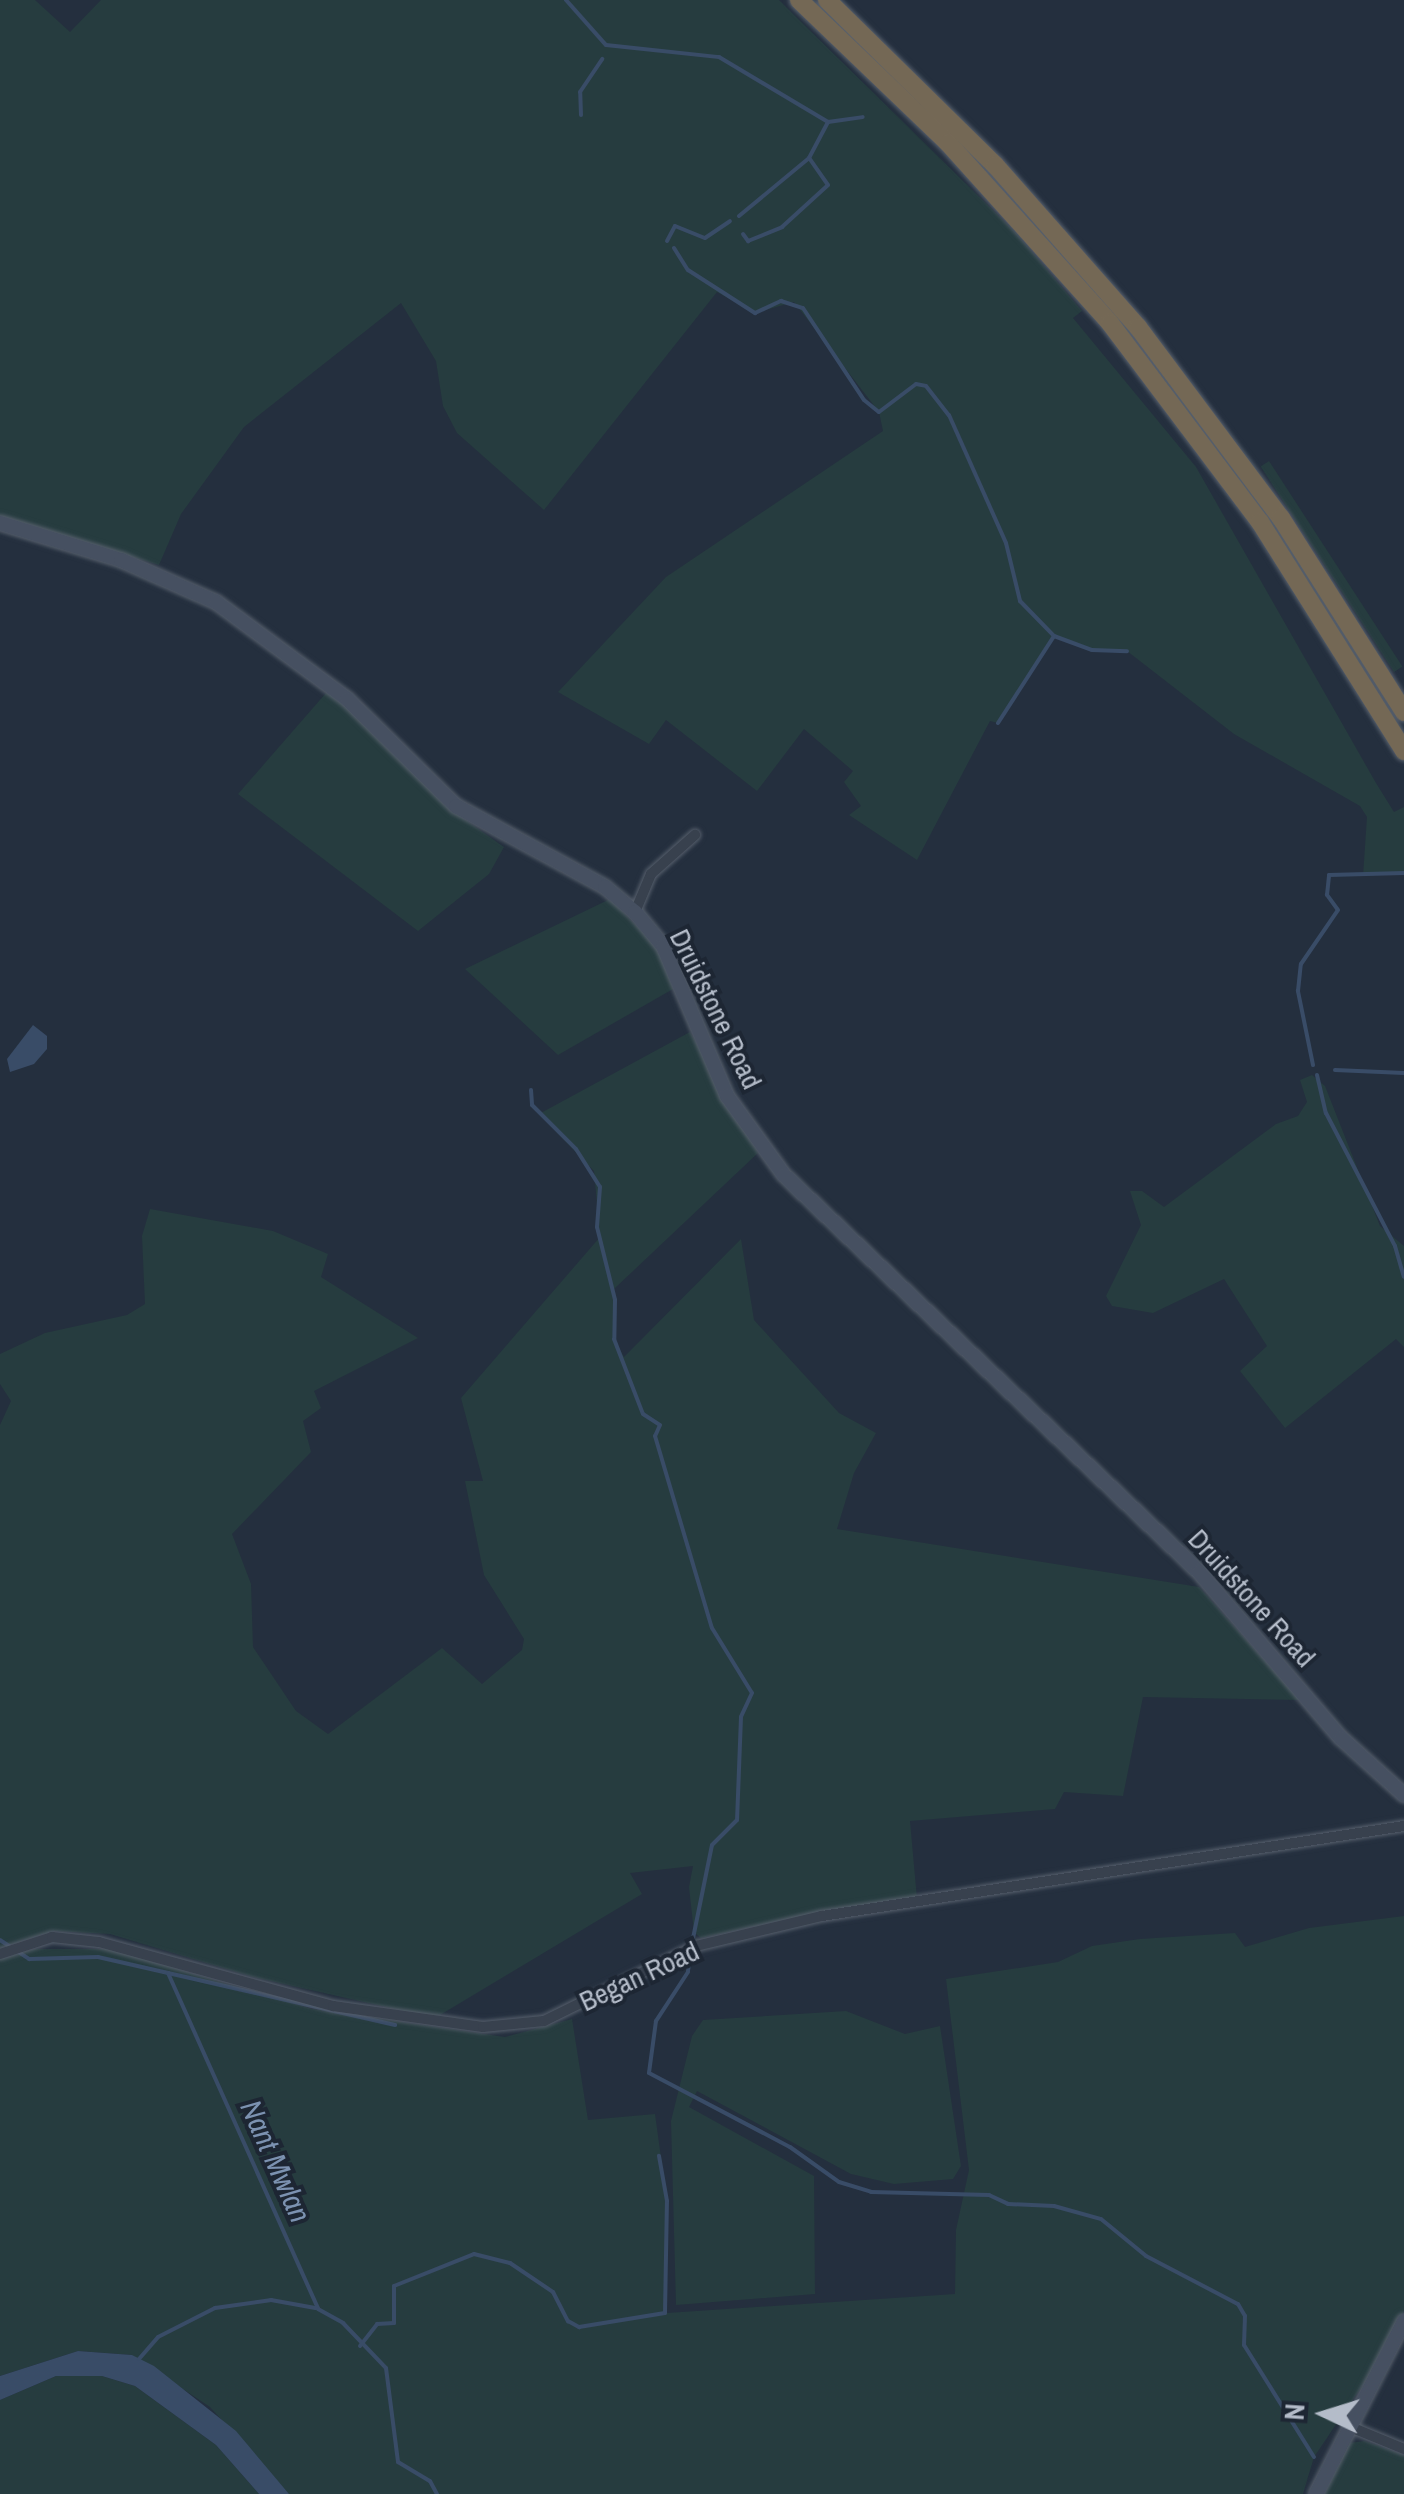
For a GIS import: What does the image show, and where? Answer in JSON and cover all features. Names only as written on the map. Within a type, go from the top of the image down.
[{"type":"highway","points":[[799,0],[962,157],[1121,336],[1260,522],[1404,751]]},
{"type":"highway","points":[[827,0],[996,165],[1138,328],[1292,534],[1404,712]]},
{"type":"street","name":"Druidstone Road","points":[[0,523],[121,560],[216,602],[346,698],[456,806],[604,887],[635,912],[662,946],[727,1096],[784,1175],[1199,1572],[1340,1738],[1404,1795]]},
{"type":"street","points":[[635,912],[651,874],[695,835]]},
{"type":"street","name":"Began Road","points":[[0,1954],[52,1937],[99,1942],[334,2006],[483,2027],[544,2021],[696,1946],[822,1916],[1404,1826]]},
{"type":"street","points":[[1316,2494],[1404,2321]]},
{"type":"street","points":[[1348,2426],[1404,2448]]},
{"type":"green space","points":[[0,0],[35,0],[70,32],[101,0],[779,0],[1016,233],[1082,311],[1073,318],[1196,467],[1376,783],[1394,812],[1404,807],[1404,873],[1363,876],[1367,817],[1360,806],[1234,734],[1127,651],[1092,650],[1054,637],[998,723],[990,721],[917,860],[849,815],[861,806],[844,782],[853,771],[804,729],[757,791],[666,720],[649,744],[558,692],[666,577],[883,431],[879,412],[794,302],[755,313],[717,292],[544,510],[457,433],[443,406],[436,361],[401,303],[244,427],[181,514],[159,565],[0,517]]},
{"type":"green space","points":[[1269,461],[1402,666],[1394,672],[1261,466]]},
{"type":"green space","points":[[326,693],[342,700],[457,814],[504,847],[489,874],[418,931],[238,794]]},
{"type":"green space","points":[[610,899],[657,947],[673,989],[558,1055],[465,969]]},
{"type":"green space","points":[[690,1032],[758,1153],[614,1289],[614,1339],[624,1357],[741,1239],[754,1320],[839,1413],[876,1433],[854,1473],[837,1529],[1199,1587],[1300,1700],[1143,1697],[1123,1796],[1064,1792],[1055,1809],[910,1821],[917,1899],[833,1909],[701,1938],[694,1932],[689,1887],[693,1866],[630,1873],[642,1894],[435,2018],[253,1977],[110,1934],[53,1931],[0,1948],[0,1425],[11,1401],[0,1384],[0,1354],[45,1333],[127,1315],[145,1304],[142,1236],[150,1209],[273,1231],[328,1254],[321,1277],[418,1338],[314,1391],[321,1408],[303,1421],[311,1452],[232,1534],[251,1584],[253,1647],[296,1711],[328,1734],[442,1648],[482,1684],[522,1650],[524,1639],[484,1575],[465,1481],[483,1481],[461,1398],[600,1237],[594,1171],[539,1114]]},
{"type":"green space","points":[[1312,1075],[1325,1086],[1380,1226],[1404,1246],[1404,1347],[1396,1339],[1285,1428],[1240,1371],[1267,1346],[1224,1279],[1153,1313],[1112,1306],[1106,1296],[1141,1225],[1130,1191],[1142,1191],[1164,1207],[1276,1124],[1298,1116],[1307,1102],[1300,1080]]},
{"type":"green space","points":[[1404,1916],[1404,2310],[1390,2345],[1314,2457],[1303,2494],[289,2494],[210,2407],[132,2355],[78,2351],[0,2376],[0,1959],[34,1949],[109,1949],[312,2009],[505,2037],[572,2019],[588,2120],[655,2114],[667,2201],[667,2313],[955,2294],[956,2230],[969,2170],[946,1979],[1058,1962],[1092,1946],[1140,1939],[1235,1933],[1245,1947],[1309,1928]]},
{"type":"green space","points":[[846,2011],[905,2034],[940,2026],[961,2166],[953,2179],[894,2184],[851,2174],[697,2091],[689,2107],[814,2176],[815,2294],[676,2305],[671,2121],[692,2036],[703,2020]]},
{"type":"green space","points":[[56,2376],[102,2376],[135,2386],[216,2445],[259,2494],[0,2494],[0,2400]]},
{"type":"green space","points":[[1365,2441],[1404,2455],[1404,2494],[1325,2494],[1348,2443]]},
{"type":"water","points":[[33,1025],[47,1036],[47,1049],[34,1064],[10,1072],[7,1059]]},
{"type":"water","points":[[78,2351],[132,2355],[154,2366],[236,2431],[289,2494],[259,2494],[216,2445],[135,2386],[102,2376],[56,2376],[0,2400],[0,2376]]},
{"type":"waterway","points":[[566,0],[606,45],[719,57],[828,122],[863,117]]},
{"type":"waterway","points":[[581,115],[580,92],[602,59]]},
{"type":"waterway","points":[[739,216],[809,158],[828,122]]},
{"type":"waterway","points":[[743,234],[748,241],[782,227],[828,185],[809,158]]},
{"type":"waterway","points":[[667,241],[675,226],[705,238],[730,221]]},
{"type":"waterway","points":[[674,248],[688,270],[755,313],[781,301],[803,308],[864,400],[879,412],[916,384],[926,386],[949,415],[1006,543],[1020,601],[1054,636],[1092,650],[1127,651]]},
{"type":"waterway","points":[[998,723],[1054,636]]},
{"type":"waterway","points":[[1313,1065],[1298,991],[1301,964],[1338,910],[1327,895],[1329,875],[1404,873]]},
{"type":"waterway","points":[[1335,1070],[1404,1073]]},
{"type":"waterway","points":[[1317,1075],[1326,1113],[1395,1246],[1404,1277]]},
{"type":"waterway","points":[[531,1090],[532,1105],[576,1149],[600,1187],[597,1227],[615,1300],[614,1339],[643,1414],[660,1425],[655,1436],[712,1628],[752,1693],[741,1717],[737,1820],[712,1845],[692,1943]]},
{"type":"waterway","name":"Nant Mwlan","points":[[0,1940],[29,1959],[98,1957],[168,1973],[318,2309],[343,2323],[386,2368],[398,2462],[430,2481],[437,2494]]},
{"type":"waterway","points":[[691,1952],[688,1972],[656,2021],[649,2073],[790,2147],[839,2182],[871,2192],[989,2195],[1008,2204],[1054,2206],[1101,2219],[1146,2256],[1238,2304],[1245,2316],[1244,2345],[1314,2457]]},
{"type":"waterway","points":[[168,1973],[395,2025]]},
{"type":"waterway","points":[[360,2346],[377,2324],[394,2323],[394,2286],[474,2254],[510,2263],[553,2292],[568,2321],[579,2327],[665,2313],[667,2201],[659,2156]]},
{"type":"waterway","points":[[139,2359],[158,2337],[215,2308],[271,2300],[315,2308]]}]
